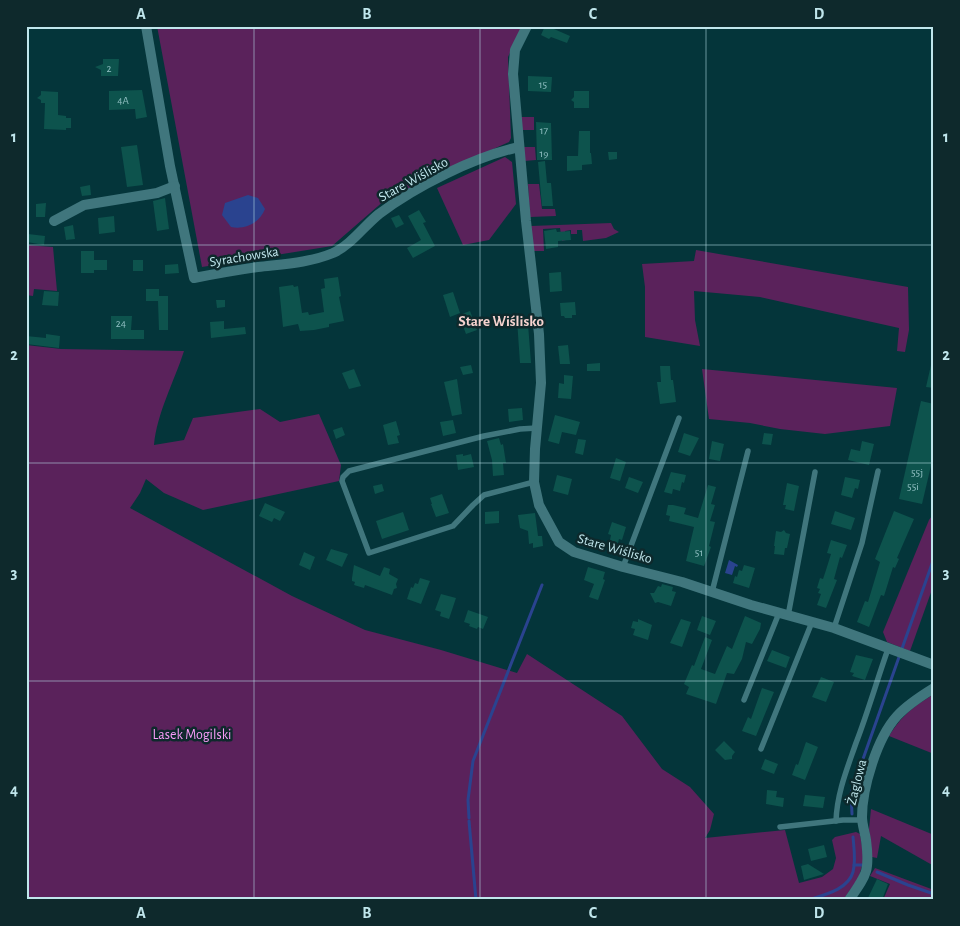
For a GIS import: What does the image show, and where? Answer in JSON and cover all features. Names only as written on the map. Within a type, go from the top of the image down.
[{"type":"street","name":"Syrachowska","points":[[146,26],[194,278],[256,267],[302,262]]},
{"type":"street","name":"Stare Wiślisko","points":[[527,26],[515,50],[513,62],[519,147],[539,334],[541,383],[534,482],[539,505],[551,530],[562,545],[574,552],[682,582],[834,628],[934,665]]},
{"type":"street","name":"Stare Wiślisko","points":[[302,262],[339,250],[378,215],[414,191],[477,160],[519,147]]},
{"type":"street","points":[[54,221],[84,205],[157,193],[175,186]]},
{"type":"street","name":"Żaglowa","points":[[849,900],[862,882],[867,871],[866,844],[862,820],[863,805],[871,770],[886,732],[902,712],[934,688]]},
{"type":"lane","points":[[623,567],[679,418]]},
{"type":"lane","points":[[534,482],[484,495],[472,504],[453,526],[369,553],[342,481],[343,476],[349,471],[484,436],[520,429],[537,428]]},
{"type":"lane","points":[[712,592],[748,451]]},
{"type":"lane","points":[[834,628],[862,543],[878,471]]},
{"type":"lane","points":[[744,700],[784,614],[815,472]]},
{"type":"lane","points":[[761,749],[812,622]]},
{"type":"lane","points":[[836,820],[836,808],[844,774],[890,649]]},
{"type":"lane","points":[[780,827],[836,820],[862,820]]},
{"type":"green space","points":[[157,26],[523,26],[508,57],[511,138],[509,142],[385,200],[332,246],[202,267]]},
{"type":"green space","points":[[520,117],[534,117],[534,130],[521,130]]},
{"type":"green space","points":[[523,147],[535,147],[536,160],[524,161]]},
{"type":"green space","points":[[505,157],[512,162],[516,204],[489,240],[463,245],[437,188]]},
{"type":"green space","points":[[528,184],[539,184],[542,209],[555,209],[556,216],[530,217]]},
{"type":"green space","points":[[611,223],[614,229],[619,232],[606,238],[583,241],[582,230],[577,230],[577,234],[571,234],[571,230],[565,231],[566,240],[562,241],[560,228],[543,229],[544,251],[533,251],[531,226]]},
{"type":"green space","points":[[26,245],[53,247],[57,291],[34,289],[33,296],[26,295]]},
{"type":"green space","points":[[696,250],[908,287],[909,330],[905,352],[897,351],[899,328],[760,297],[694,291],[695,320],[700,346],[645,337],[645,287],[642,264],[694,261]]},
{"type":"green space","name":"Lasek Mogilski","points":[[26,345],[61,349],[184,351],[162,409],[154,445],[184,440],[193,418],[260,409],[280,422],[319,414],[341,465],[339,481],[203,510],[164,493],[146,479],[140,493],[130,508],[292,596],[365,630],[517,673],[527,654],[622,716],[662,769],[690,787],[714,814],[710,830],[705,838],[785,830],[799,883],[822,877],[833,869],[836,858],[832,840],[835,837],[856,832],[860,834],[864,858],[858,879],[843,900],[26,900]]},
{"type":"green space","points":[[702,369],[897,388],[890,426],[825,434],[709,419]]},
{"type":"green space","points":[[934,513],[934,584],[910,651],[887,642],[883,632],[929,520]]},
{"type":"green space","points":[[934,694],[934,754],[889,736],[908,712]]},
{"type":"green space","points":[[871,809],[934,835],[934,866],[881,836],[877,858],[872,857],[869,829]]},
{"type":"green space","points":[[875,868],[934,890],[934,900],[883,900],[890,884],[870,876]]},
{"type":"water","points":[[248,195],[258,198],[265,209],[263,214],[252,224],[237,228],[231,227],[222,215],[225,203]]},
{"type":"water","points":[[729,560],[738,565],[737,567],[735,566],[732,575],[725,573]]},
{"type":"building","points":[[545,26],[555,26],[554,29],[570,36],[567,43],[541,35]]},
{"type":"building","points":[[103,59],[119,59],[118,76],[101,76],[101,70],[95,67],[103,64]]},
{"type":"building","points":[[528,76],[552,77],[551,92],[528,91]]},
{"type":"building","points":[[142,90],[147,117],[136,119],[135,109],[109,110],[109,91]]},
{"type":"building","points":[[41,91],[58,92],[58,115],[71,118],[71,128],[66,128],[66,130],[44,129],[45,103],[41,103],[41,100],[37,98],[41,95]]},
{"type":"building","points":[[574,91],[589,91],[589,108],[574,108],[574,102],[571,100],[574,97]]},
{"type":"building","points":[[536,122],[551,123],[552,160],[537,160]]},
{"type":"building","points":[[579,131],[590,131],[592,164],[582,165],[582,170],[567,171],[567,156],[578,156]]},
{"type":"building","points":[[137,145],[143,185],[127,187],[121,147]]},
{"type":"building","points":[[608,152],[617,152],[617,159],[609,160]]},
{"type":"building","points":[[545,161],[547,183],[551,183],[553,206],[542,206],[538,162]]},
{"type":"building","points":[[90,185],[91,195],[82,196],[80,187]]},
{"type":"building","points":[[165,198],[169,229],[157,231],[153,201]]},
{"type":"building","points":[[46,203],[45,217],[36,217],[36,204]]},
{"type":"building","points":[[419,210],[426,222],[423,223],[435,246],[413,258],[407,248],[421,240],[408,216]]},
{"type":"building","points":[[399,215],[404,224],[396,228],[391,218]]},
{"type":"building","points":[[114,216],[115,232],[99,234],[98,218]]},
{"type":"building","points":[[73,225],[75,239],[66,240],[64,227]]},
{"type":"building","points":[[556,229],[557,232],[570,231],[571,240],[558,241],[558,247],[546,249],[544,231]]},
{"type":"building","points":[[28,234],[45,236],[44,245],[27,242]]},
{"type":"building","points":[[81,251],[94,251],[94,260],[107,260],[107,270],[81,273]]},
{"type":"building","points":[[133,260],[143,260],[143,271],[133,271]]},
{"type":"building","points":[[178,264],[179,273],[165,274],[165,265]]},
{"type":"building","points":[[561,272],[562,291],[550,292],[549,273]]},
{"type":"building","points":[[338,277],[341,296],[339,297],[344,321],[314,330],[300,331],[298,324],[283,327],[279,287],[298,286],[302,313],[308,312],[309,315],[324,312],[321,289],[325,288],[324,279]]},
{"type":"building","points":[[146,289],[159,289],[159,296],[168,296],[168,330],[159,330],[158,301],[146,301]]},
{"type":"building","points":[[44,291],[59,292],[58,306],[42,305]]},
{"type":"building","points":[[453,292],[460,313],[450,317],[443,295]]},
{"type":"building","points":[[216,300],[225,300],[225,307],[217,308]]},
{"type":"building","points":[[575,302],[576,315],[572,315],[572,318],[561,316],[560,303]]},
{"type":"building","points":[[470,311],[477,330],[466,334],[459,315]]},
{"type":"building","points":[[111,316],[132,316],[131,330],[144,330],[144,339],[111,339]]},
{"type":"building","points":[[517,320],[525,320],[525,325],[528,324],[531,363],[520,363]]},
{"type":"building","points":[[224,321],[224,329],[245,327],[246,334],[211,338],[210,322]]},
{"type":"building","points":[[46,334],[60,336],[59,348],[26,344],[26,336],[46,338]]},
{"type":"building","points":[[568,345],[570,364],[560,364],[558,346]]},
{"type":"building","points":[[600,363],[600,371],[587,371],[587,364]]},
{"type":"building","points":[[471,365],[473,373],[463,375],[460,367]]},
{"type":"building","points":[[931,365],[934,365],[934,388],[926,387]]},
{"type":"building","points":[[660,366],[670,366],[676,402],[660,404],[657,382],[661,382]]},
{"type":"building","points":[[354,369],[361,386],[349,389],[342,373]]},
{"type":"building","points":[[564,375],[573,376],[571,399],[558,398],[559,383],[564,384]]},
{"type":"building","points":[[457,379],[462,414],[452,416],[444,382]]},
{"type":"building","points":[[921,401],[934,404],[934,453],[922,504],[899,499]]},
{"type":"building","points":[[522,408],[523,420],[509,422],[508,409]]},
{"type":"building","points":[[555,415],[580,422],[576,435],[562,432],[559,444],[548,441]]},
{"type":"building","points":[[453,420],[456,433],[443,436],[440,422]]},
{"type":"building","points":[[396,421],[400,435],[397,436],[399,443],[388,445],[383,425]]},
{"type":"building","points":[[342,427],[345,435],[336,439],[333,430]]},
{"type":"building","points":[[684,433],[699,438],[690,456],[678,452]]},
{"type":"building","points":[[764,433],[773,434],[771,445],[762,444]]},
{"type":"building","points":[[499,438],[501,445],[503,444],[506,463],[503,463],[504,475],[493,476],[492,460],[487,441]]},
{"type":"building","points":[[578,439],[586,440],[583,455],[575,453]]},
{"type":"building","points":[[712,441],[724,444],[720,461],[709,459]]},
{"type":"building","points":[[862,441],[874,444],[869,465],[848,460],[851,449],[860,451]]},
{"type":"building","points":[[463,454],[463,456],[471,454],[474,467],[458,470],[456,455]]},
{"type":"building","points":[[616,458],[626,462],[620,481],[610,478]]},
{"type":"building","points":[[671,472],[686,475],[680,491],[673,489],[672,494],[664,492]]},
{"type":"building","points":[[557,475],[572,479],[568,495],[553,491]]},
{"type":"building","points":[[629,477],[643,482],[638,493],[625,488]]},
{"type":"building","points":[[845,477],[860,480],[858,489],[855,488],[852,498],[841,495]]},
{"type":"building","points":[[787,483],[799,486],[794,511],[785,509],[786,505],[783,505]]},
{"type":"building","points":[[382,484],[384,491],[375,494],[373,486]]},
{"type":"building","points":[[708,485],[716,487],[711,504],[715,505],[710,521],[715,522],[709,546],[711,547],[704,566],[686,561],[694,527],[669,521],[670,516],[666,515],[668,505],[673,505],[686,508],[684,514],[698,518]]},
{"type":"building","points":[[442,494],[449,513],[436,517],[430,498]]},
{"type":"building","points":[[265,503],[285,512],[280,521],[274,518],[272,522],[259,516]]},
{"type":"building","points":[[499,511],[499,523],[485,524],[485,512]]},
{"type":"building","points":[[835,511],[855,518],[851,530],[831,524]]},
{"type":"building","points":[[894,511],[914,519],[897,558],[899,559],[895,568],[893,567],[884,596],[881,595],[869,627],[857,622],[865,601],[868,602],[880,562],[875,559]]},
{"type":"building","points":[[403,512],[409,530],[382,539],[376,521]]},
{"type":"building","points":[[535,513],[538,536],[542,536],[543,546],[533,548],[533,543],[529,544],[528,531],[520,528],[518,515]]},
{"type":"building","points":[[612,522],[626,527],[622,540],[619,539],[618,543],[610,540],[611,535],[608,534]]},
{"type":"building","points":[[784,530],[790,534],[787,548],[785,548],[784,555],[774,554],[776,531],[781,532]]},
{"type":"building","points":[[831,540],[847,545],[842,558],[840,557],[834,579],[837,580],[826,608],[817,605],[821,594],[818,593],[820,589],[817,588],[820,578],[823,579],[831,554],[827,553]]},
{"type":"building","points":[[331,549],[348,554],[342,567],[326,560]]},
{"type":"building","points":[[304,552],[315,557],[310,570],[299,565]]},
{"type":"building","points":[[354,565],[380,576],[384,567],[390,569],[389,574],[398,579],[397,588],[394,589],[392,595],[365,585],[364,588],[354,585],[355,582],[352,581],[352,578]]},
{"type":"building","points":[[744,565],[755,568],[749,588],[733,583],[735,576],[737,577],[739,570],[742,571]]},
{"type":"building","points":[[588,567],[605,572],[603,579],[605,580],[598,600],[589,597],[594,584],[584,580]]},
{"type":"building","points":[[420,578],[430,581],[421,604],[407,599],[411,587],[413,588],[415,583],[418,584]]},
{"type":"building","points":[[662,584],[673,587],[672,591],[676,592],[671,606],[658,602],[655,603],[650,593],[654,593],[658,586],[661,587]]},
{"type":"building","points":[[441,594],[456,598],[449,619],[440,616],[441,612],[435,610]]},
{"type":"building","points":[[468,610],[488,617],[483,629],[478,627],[477,629],[464,622]]},
{"type":"building","points":[[702,616],[716,621],[710,635],[697,630]]},
{"type":"building","points":[[745,616],[761,623],[760,629],[752,644],[746,642],[742,659],[734,674],[727,673],[716,704],[686,694],[689,687],[684,684],[692,665],[694,666],[705,637],[712,640],[701,669],[715,674],[727,646],[732,649]]},
{"type":"building","points":[[638,619],[652,625],[648,640],[633,635],[635,629],[631,628],[633,621],[638,622]]},
{"type":"building","points":[[681,619],[691,622],[682,647],[670,643]]},
{"type":"building","points":[[772,650],[790,657],[786,668],[767,661]]},
{"type":"building","points":[[856,655],[873,659],[865,680],[852,676],[854,673],[850,672]]},
{"type":"building","points":[[821,677],[834,682],[826,702],[812,697]]},
{"type":"building","points":[[762,688],[774,692],[756,736],[742,731],[748,717],[751,719]]},
{"type":"building","points":[[724,741],[735,752],[732,759],[725,760],[715,750]]},
{"type":"building","points":[[806,742],[818,747],[805,780],[792,775],[796,764],[798,765]]},
{"type":"building","points":[[765,759],[778,764],[774,774],[761,769]]},
{"type":"building","points":[[767,790],[777,791],[776,797],[784,798],[783,807],[766,804]]},
{"type":"building","points":[[805,795],[825,797],[823,808],[803,806]]},
{"type":"building","points":[[824,845],[827,857],[811,861],[808,849]]},
{"type":"building","points":[[808,864],[824,874],[804,880],[801,866]]},
{"type":"building","points":[[877,879],[888,884],[882,900],[867,900]]},
{"type":"waterway","points":[[852,814],[851,793],[934,558]]},
{"type":"waterway","points":[[469,818],[468,800],[473,761],[542,585]]},
{"type":"waterway","points":[[469,821],[476,900]]},
{"type":"waterway","points":[[808,900],[834,891],[850,878],[854,863],[853,837]]},
{"type":"waterway","points":[[854,865],[862,865]]},
{"type":"waterway","points":[[877,872],[934,894]]},
{"type":"district","name":"Stare Wiślisko","points":[[501,321]]}]
